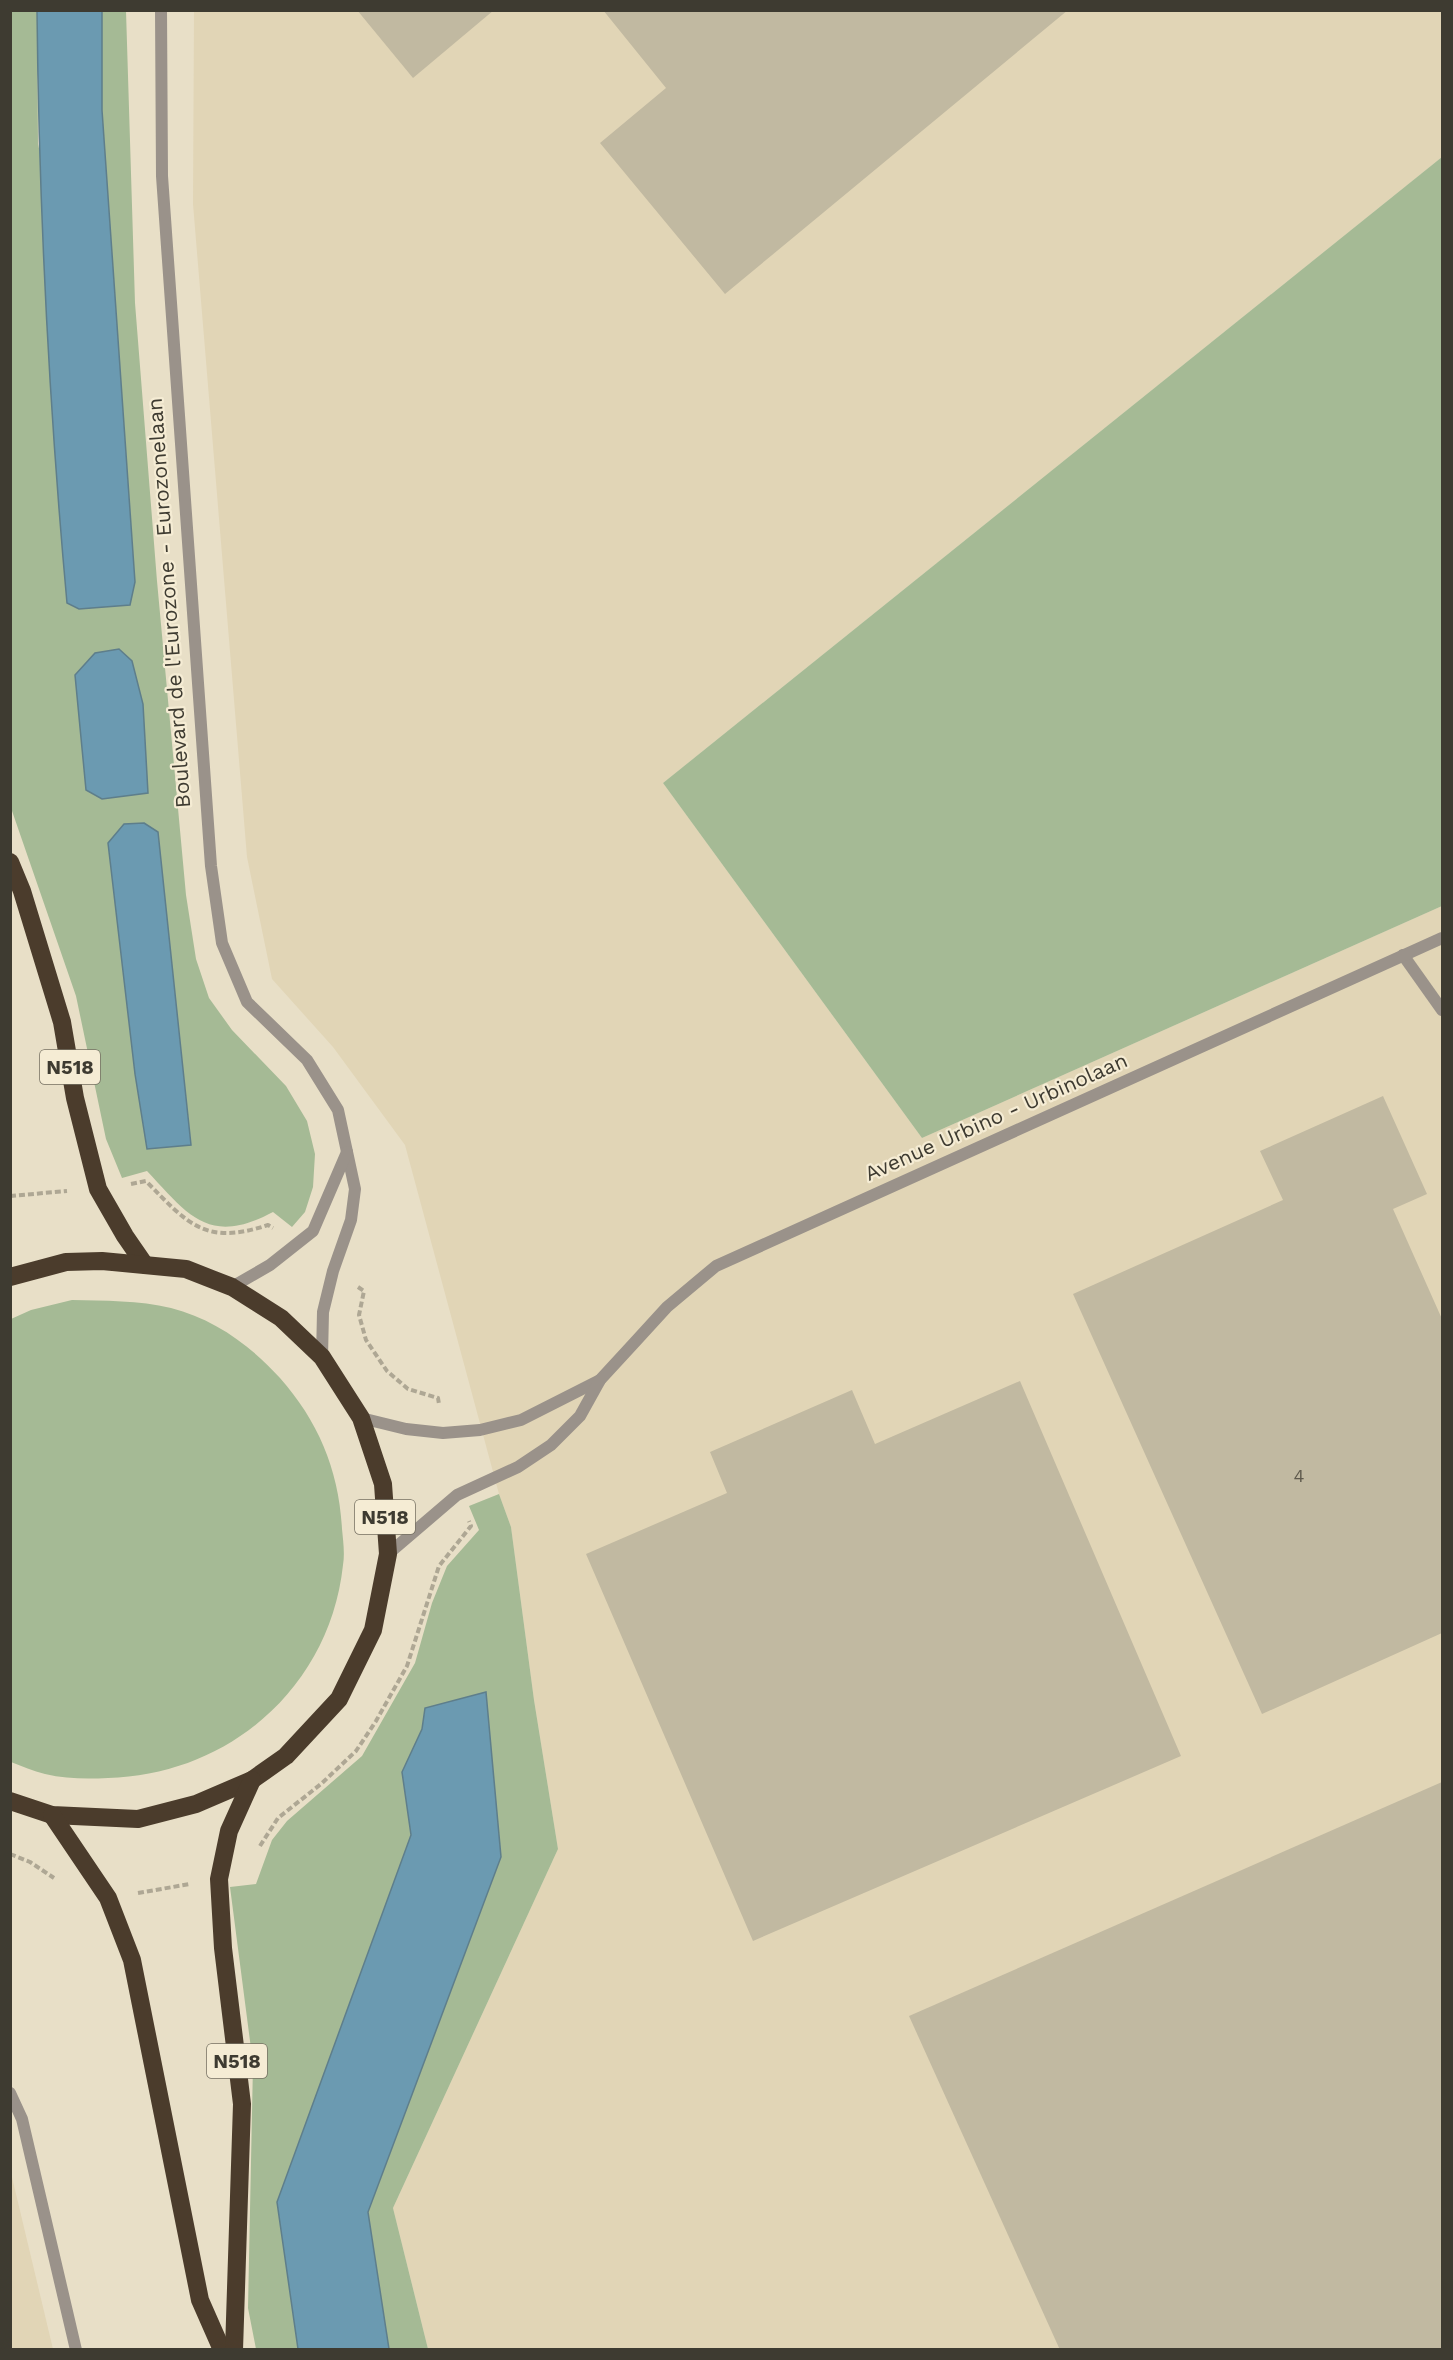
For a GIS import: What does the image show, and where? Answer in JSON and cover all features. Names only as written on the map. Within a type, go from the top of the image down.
[{"type":"highway","name":"N518","points":[[10,862],[22,891],[62,1022],[75,1098],[98,1189],[145,1265]]},
{"type":"highway","name":"N518","points":[[10,1277],[66,1262],[186,1269],[232,1287],[281,1318],[322,1358],[361,1418],[383,1484],[388,1554],[373,1630],[339,1699],[286,1756],[252,1780],[196,1804],[138,1819],[52,1815],[10,1801]]},
{"type":"highway","name":"N518","points":[[234,2349],[242,2104],[223,1948],[219,1879],[229,1831],[252,1780]]},
{"type":"highway","points":[[52,1815],[108,1898],[132,1960],[200,2300],[222,2349]]},
{"type":"street","name":"Boulevard de l'Eurozone - Eurozonelaan","points":[[161,10],[162,176],[174,367],[210,866],[222,943],[247,1002],[307,1060],[338,1110],[356,1189],[351,1220],[333,1271],[323,1312],[322,1358]]},
{"type":"street","name":"Avenue Urbino - Urbinolaan","points":[[388,1554],[457,1495],[518,1467],[551,1445],[580,1416],[600,1380],[667,1307],[716,1266],[1443,938]]},
{"type":"street","points":[[1403,955],[1443,1010]]},
{"type":"street","points":[[232,1287],[270,1265],[313,1231],[347,1152]]},
{"type":"street","name":"Avenue Urbino - Urbinolaan","points":[[361,1418],[406,1429],[443,1433],[480,1430],[522,1420],[600,1380]]},
{"type":"street","points":[[10,2093],[22,2119],[76,2349]]},
{"type":"path","points":[[10,1196],[98,1189],[146,1181],[192,1225],[215,1233],[247,1232],[268,1225],[298,1244]]},
{"type":"path","points":[[333,1271],[364,1291],[359,1315],[366,1340],[387,1371],[408,1389],[438,1398],[443,1433]]},
{"type":"path","points":[[258,1854],[278,1818],[321,1784],[356,1751],[407,1666],[439,1566],[471,1526],[457,1495]]},
{"type":"path","points":[[10,1854],[30,1862],[59,1881]]},
{"type":"path","points":[[108,1898],[219,1879]]},
{"type":"shaded area","points":[[194,11],[1442,11],[1442,157],[663,783],[922,1138],[1442,906],[1442,2349],[428,2349],[393,2208],[558,1849],[534,1700],[511,1527],[499,1494],[405,1145],[333,1047],[272,979],[247,857],[193,204]]},
{"type":"shaded area","points":[[11,2173],[53,2349],[11,2349]]},
{"type":"green space","points":[[10,11],[37,11],[38,144],[135,581],[102,110],[102,11],[126,11],[135,303],[157,581],[186,895],[196,959],[209,998],[232,1030],[286,1086],[307,1121],[315,1154],[313,1187],[305,1212],[292,1227],[273,1212],[251,1222],[232,1226],[216,1226],[188,1213],[147,1171],[122,1178],[106,1139],[76,996],[11,808]],"holes":[[[132,661],[143,704],[147,793]],[[158,833],[191,1144],[147,1149],[135,1074],[108,843]]]},
{"type":"green space","points":[[1442,157],[1442,906],[922,1138],[663,783]]},
{"type":"green space","points":[[72,1300],[134,1302],[171,1308],[202,1319],[244,1344],[280,1378],[316,1429],[331,1467],[340,1507],[344,1560],[334,1609],[318,1649],[295,1685],[266,1716],[232,1741],[194,1761],[152,1773],[108,1778],[69,1778],[41,1773],[11,1762],[11,1319],[31,1310]]},
{"type":"green space","points":[[499,1494],[511,1527],[534,1700],[558,1849],[393,2208],[428,2349],[389,2349],[368,2212],[501,1857],[486,1693],[425,1708],[422,1729],[402,1772],[411,1835],[277,2202],[298,2349],[256,2349],[248,2308],[253,2064],[230,1887],[256,1884],[272,1840],[287,1821],[362,1756],[415,1663],[432,1603],[447,1566],[479,1530],[469,1506]]},
{"type":"water","points":[[37,11],[102,11],[102,110],[135,582],[130,605],[79,609],[67,603],[46,307]]},
{"type":"water","points":[[119,649],[132,661],[143,704],[148,793],[102,799],[86,790],[75,675],[95,653]]},
{"type":"water","points":[[144,823],[158,832],[191,1145],[147,1149],[135,1074],[108,843],[124,824]]},
{"type":"water","points":[[486,1692],[501,1857],[368,2212],[389,2349],[298,2349],[277,2202],[411,1835],[402,1772],[422,1729],[425,1708]]},
{"type":"building","points":[[357,10],[494,10],[413,78]]},
{"type":"building","points":[[603,10],[1068,10],[725,294],[600,143],[666,88]]},
{"type":"building","points":[[1383,1096],[1427,1194],[1393,1209],[1442,1319],[1442,1633],[1262,1714],[1073,1294],[1283,1200],[1260,1151]]},
{"type":"building","points":[[1020,1381],[1181,1756],[753,1941],[586,1554],[727,1493],[710,1452],[852,1390],[875,1444]]},
{"type":"building","points":[[1442,1782],[1442,2350],[1060,2350],[909,2016]]}]
